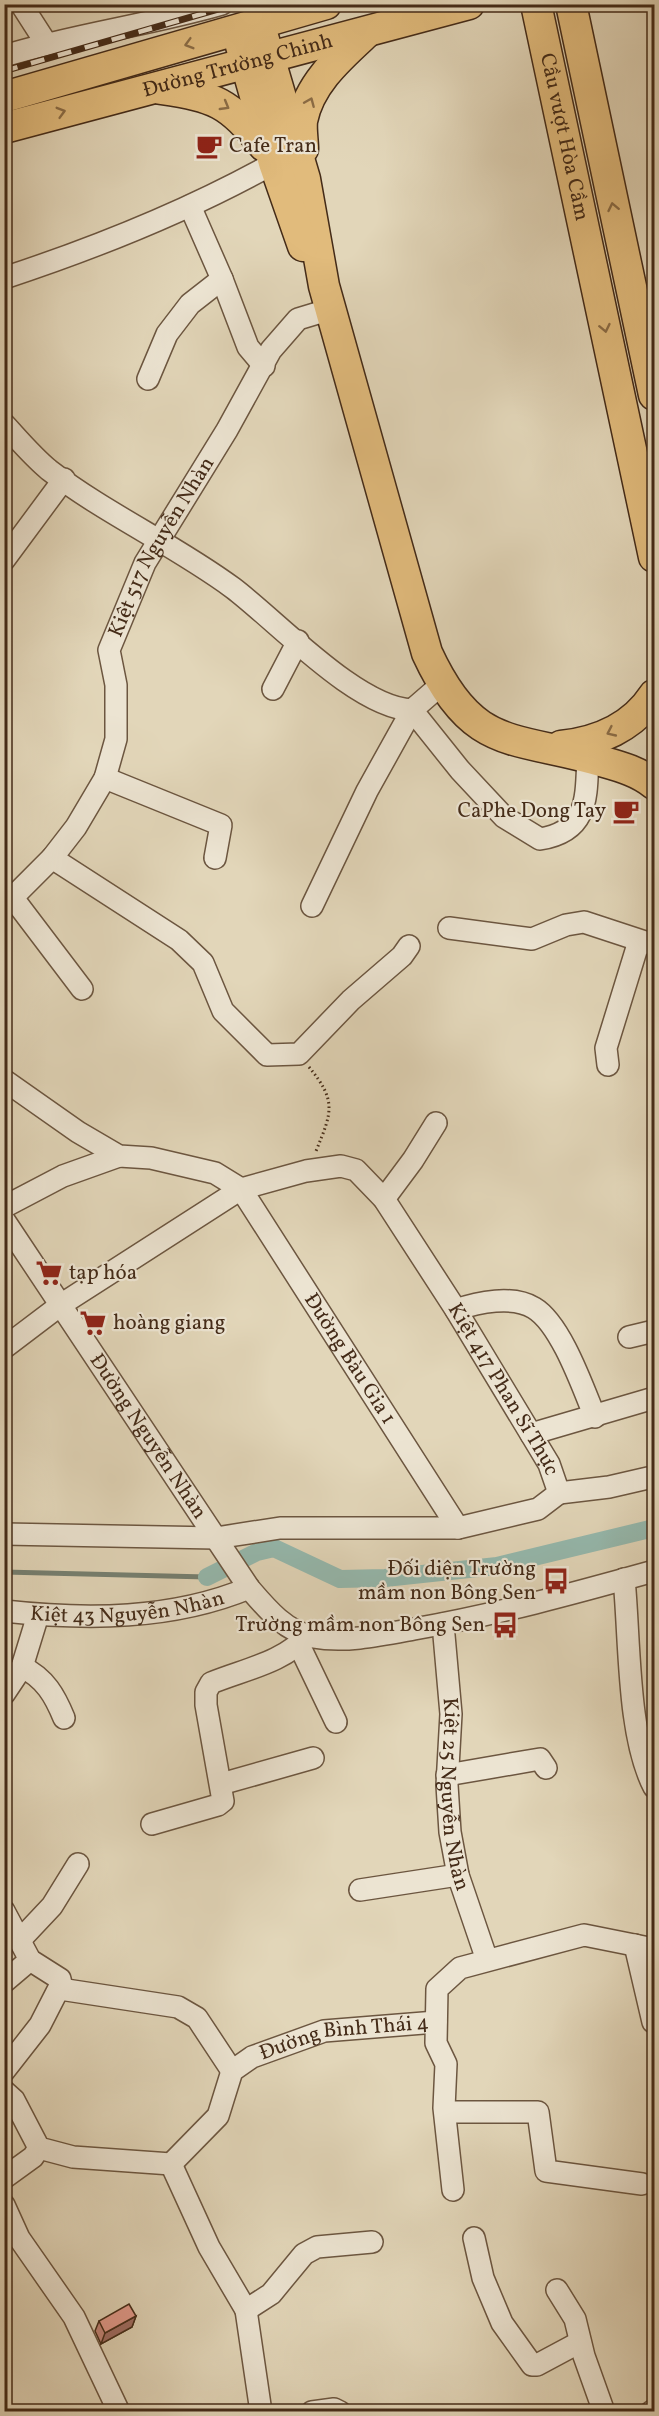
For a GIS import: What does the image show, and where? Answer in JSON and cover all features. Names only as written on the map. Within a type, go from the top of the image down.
[{"type":"highway","name":"Đường Trường Chinh","points":[[4,97],[326,4]]},
{"type":"highway","name":"Đường Trường Chinh","points":[[4,128],[469,4]]},
{"type":"highway","name":"Cầu vượt Hòa Cầm","points":[[536,4],[654,557]]},
{"type":"highway","name":"Cầu vượt Hòa Cầm","points":[[571,4],[654,395]]},
{"type":"highway","points":[[248,27],[257,61],[273,160],[303,246],[328,297]]},
{"type":"highway","points":[[369,31],[329,68],[310,101],[302,121],[304,179],[328,297],[427,653],[453,701],[471,719],[496,736],[543,749],[588,755],[626,768],[654,784]]},
{"type":"highway","points":[[257,61],[304,179]]},
{"type":"highway","points":[[149,88],[195,94],[222,103],[245,122],[273,160]]},
{"type":"highway","points":[[543,749],[581,744],[618,730],[643,711],[654,695]]},
{"type":"street","points":[[21,4],[46,43]]},
{"type":"street","points":[[4,56],[46,43],[178,17],[222,4]]},
{"type":"street","points":[[4,278],[67,257],[190,206],[273,160]]},
{"type":"street","points":[[190,206],[222,279],[248,347],[264,366]]},
{"type":"street","points":[[148,379],[167,334],[190,304],[222,279]]},
{"type":"street","name":"Kiệt 517 Nguyễn Nhàn","points":[[9,902],[51,860],[76,827],[105,778],[116,739],[116,685],[108,650],[144,563],[227,430],[271,350],[298,319],[328,297]]},
{"type":"street","points":[[4,424],[48,469],[232,588],[327,667],[364,692],[400,710],[412,710]]},
{"type":"street","points":[[4,560],[64,479]]},
{"type":"street","points":[[273,689],[298,641]]},
{"type":"street","points":[[312,906],[346,840],[367,791],[412,710],[442,684]]},
{"type":"street","points":[[412,710],[460,770],[504,817],[540,839],[562,835],[580,815],[586,798],[588,755]]},
{"type":"street","points":[[105,778],[221,825],[216,858]]},
{"type":"street","points":[[51,860],[179,940],[203,963],[223,1011],[267,1055],[299,1054],[351,1000],[402,956],[409,946]]},
{"type":"street","points":[[9,902],[82,989]]},
{"type":"street","points":[[449,927],[532,939],[566,925],[584,922],[647,943],[606,1048],[608,1065]]},
{"type":"street","points":[[4,1080],[119,1156]]},
{"type":"street","points":[[384,1199],[413,1160],[435,1123]]},
{"type":"street","points":[[4,1207],[63,1176],[119,1156],[151,1158],[215,1173],[241,1189]]},
{"type":"street","name":"Kiệt 417 Phan Sĩ Thực","points":[[4,1348],[62,1304],[241,1189],[306,1172],[341,1166],[356,1170],[384,1199],[456,1310],[549,1464],[559,1493],[538,1509],[458,1528],[280,1528],[220,1545],[4,1534]]},
{"type":"street","name":"Đường Bàu Gia 1","points":[[241,1189],[458,1528]]},
{"type":"street","name":"Đường Nguyễn Nhàn","points":[[4,1220],[246,1584],[274,1617],[303,1640],[361,1637],[495,1614],[654,1570]]},
{"type":"street","points":[[456,1310],[473,1304],[499,1301],[525,1304],[535,1308],[547,1320],[567,1352],[595,1417]]},
{"type":"street","points":[[629,1336],[654,1331]]},
{"type":"street","points":[[531,1434],[654,1398]]},
{"type":"street","points":[[559,1493],[609,1487],[648,1478]]},
{"type":"street","points":[[624,1579],[633,1699],[647,1773],[654,1787]]},
{"type":"street","name":"Kiệt 43 Nguyễn Nhàn","points":[[4,1611],[38,1615],[98,1617],[161,1611],[218,1601],[246,1584]]},
{"type":"street","points":[[4,1694],[22,1667],[38,1615]]},
{"type":"street","name":"Kiệt 25 Nguyễn Nhàn","points":[[443,1624],[451,1714],[447,1775],[450,1832],[458,1875],[487,1960]]},
{"type":"street","points":[[152,1824],[218,1805],[222,1792],[206,1705],[206,1692],[211,1683],[282,1657],[303,1640],[336,1722]]},
{"type":"street","points":[[22,1667],[34,1673],[54,1694],[64,1718]]},
{"type":"street","points":[[222,1792],[313,1758]]},
{"type":"street","points":[[447,1775],[540,1759],[546,1768]]},
{"type":"street","points":[[20,1941],[52,1905],[78,1864]]},
{"type":"street","points":[[360,1890],[458,1875]]},
{"type":"street","points":[[4,1911],[30,1960],[60,1979],[60,1989],[40,2025],[4,2071]]},
{"type":"street","points":[[436,2022],[436,1989],[460,1968],[584,1935],[645,1947],[653,2022]]},
{"type":"street","points":[[4,1982],[30,1960]]},
{"type":"street","name":"Đường Bình Thái 4","points":[[60,1989],[178,2007],[197,2018],[232,2071]]},
{"type":"street","name":"Đường Bình Thái 4","points":[[171,2164],[218,2116],[232,2071],[252,2057],[324,2031],[436,2022],[436,2043],[446,2064],[445,2112],[453,2190]]},
{"type":"street","points":[[4,2091],[14,2100],[39,2148],[73,2157],[171,2164],[209,2247],[246,2310],[261,2412]]},
{"type":"street","points":[[445,2112],[538,2112],[546,2171],[642,2184]]},
{"type":"street","points":[[4,2178],[33,2157],[39,2148]]},
{"type":"street","points":[[4,2205],[19,2238],[74,2317],[119,2412]]},
{"type":"street","points":[[474,2238],[483,2278],[501,2323],[532,2365],[537,2366],[580,2342]]},
{"type":"street","points":[[246,2310],[271,2294],[304,2254],[317,2247],[372,2242]]},
{"type":"street","points":[[557,2290],[575,2319],[580,2342],[604,2412]]},
{"type":"street","points":[[312,2412],[334,2409],[340,2412]]},
{"type":"building","points":[[129,2304],[136,2316],[105,2333],[99,2321]]},
{"type":"waterway","points":[[207,1577],[257,1552],[274,1548],[340,1579],[385,1578],[497,1566],[654,1528]]},
{"type":"waterway","points":[[4,1572],[207,1577]]},
{"type":"railway","points":[[4,71],[236,4]]},
{"type":"place","name":"Cafe Tran","points":[[209,146]]},
{"type":"place","name":"CaPhe Dong Tay","points":[[626,811]]},
{"type":"place","name":"tạp hóa","points":[[49,1273]]},
{"type":"place","name":"hoàng giang","points":[[93,1323]]},
{"type":"place","name":"Đối diện Trường mầm non Bông Sen","points":[[556,1581]]},
{"type":"place","name":"Trường mầm non Bông Sen","points":[[505,1625]]}]
